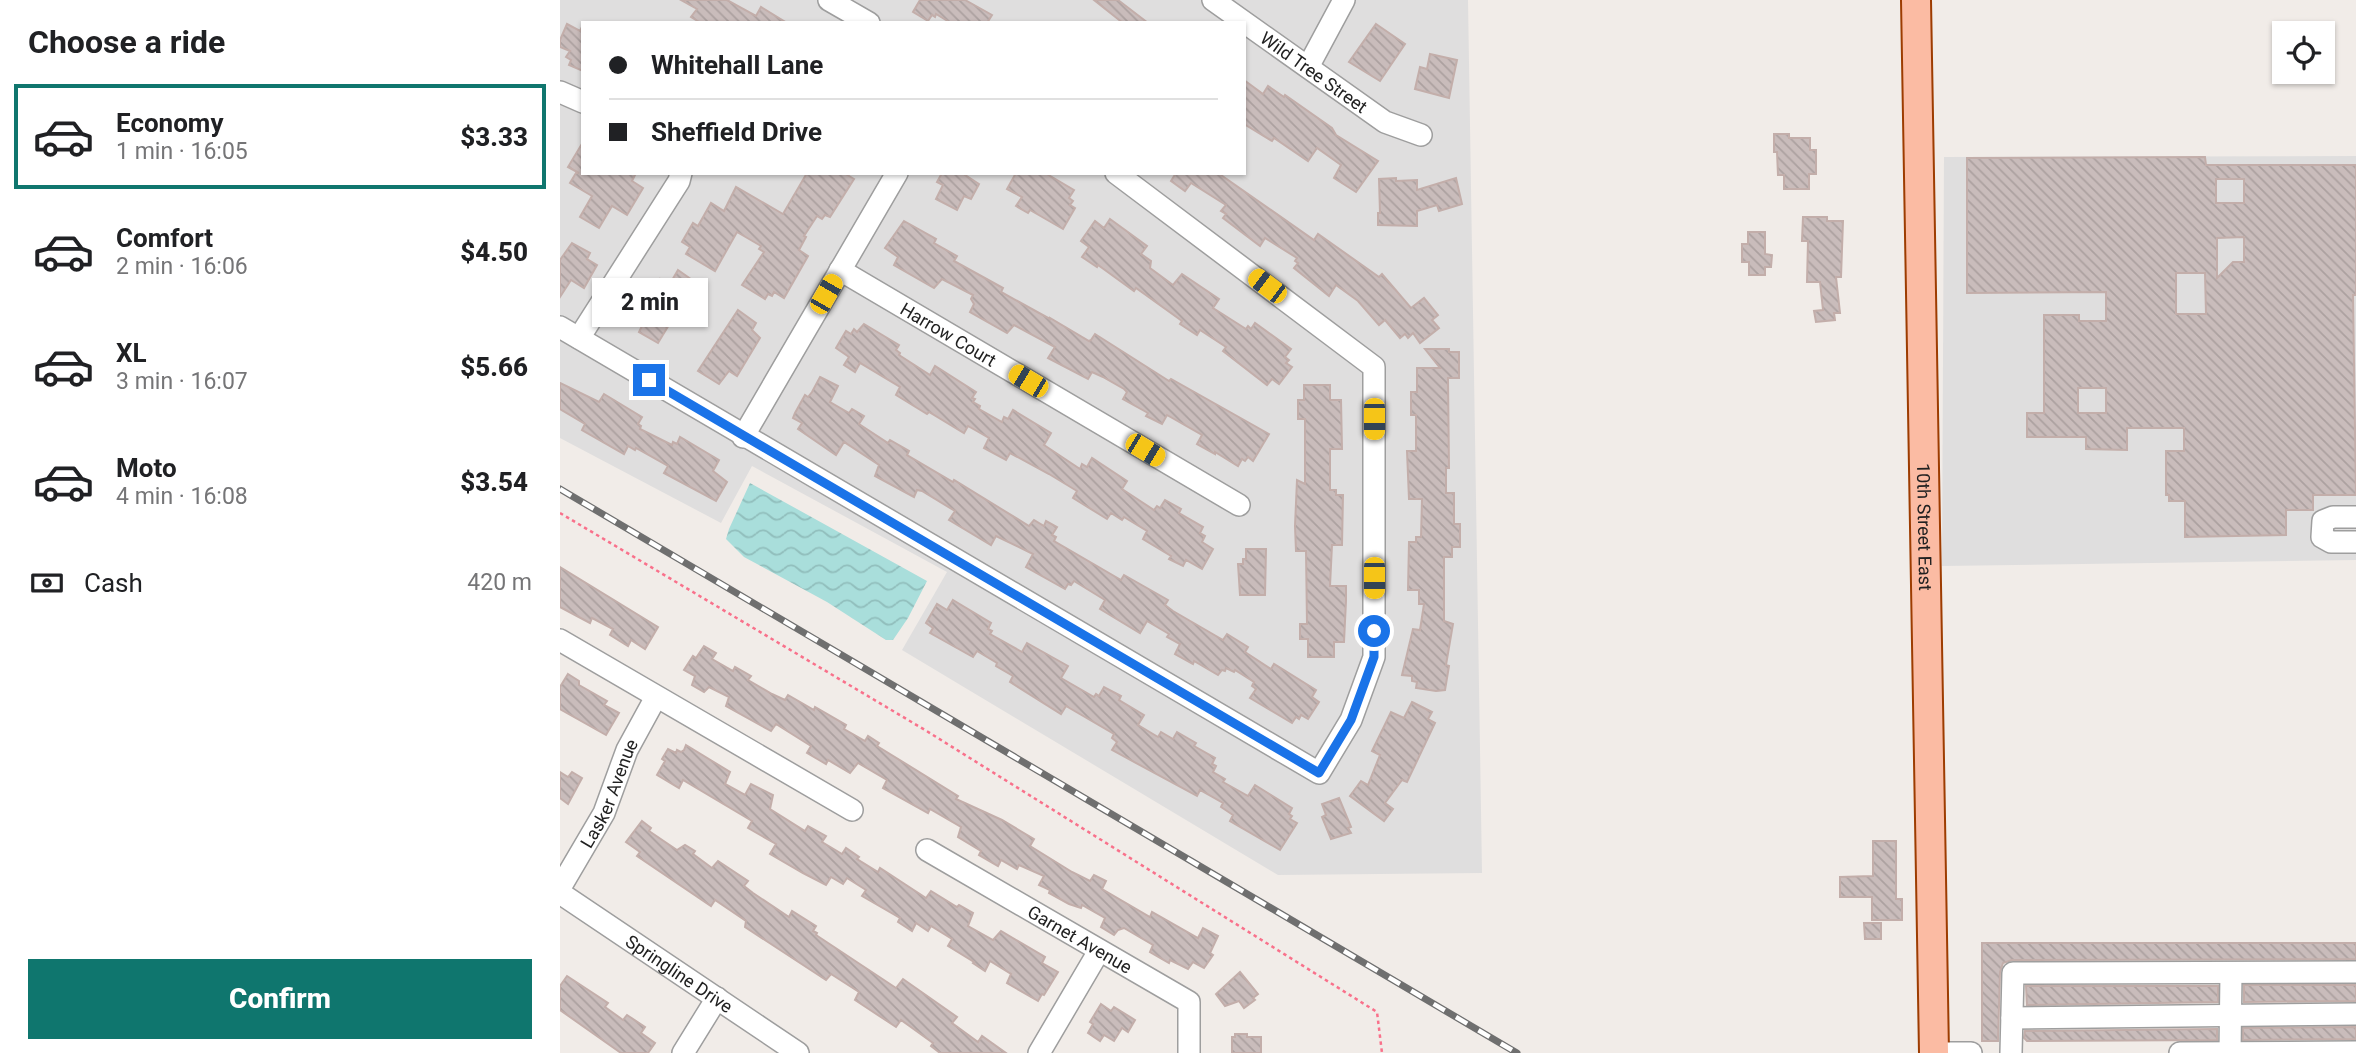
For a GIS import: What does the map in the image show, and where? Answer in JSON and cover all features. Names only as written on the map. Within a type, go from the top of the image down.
[{"type":"main road","name":"10th Street East","points":[[1916,0],[1934,1053]]},
{"type":"street","points":[[829,0],[866,21]]},
{"type":"street","name":"Wild Tree Street","points":[[1213,0],[1242,21]]},
{"type":"street","points":[[1307,67],[1344,0]]},
{"type":"street","name":"Wild Tree Street","points":[[1246,24],[1385,122],[1421,135]]},
{"type":"street","points":[[560,92],[581,101]]},
{"type":"street","points":[[579,338],[680,175]]},
{"type":"street","points":[[743,437],[896,175]]},
{"type":"street","points":[[560,327],[743,437],[1319,773],[1351,720],[1374,657],[1374,367],[1119,175]]},
{"type":"street","name":"Harrow Court","points":[[840,270],[1239,505]]},
{"type":"street","points":[[2356,517],[2333,517],[2323,521],[2322,537],[2330,542],[2356,542]]},
{"type":"street","points":[[560,640],[852,810]]},
{"type":"street","name":"Lasker Avenue","points":[[560,891],[604,813],[627,750],[656,697]]},
{"type":"street","name":"Garnet Avenue","points":[[927,850],[1189,1002],[1189,1053]]},
{"type":"street","name":"Springline Drive","points":[[560,891],[798,1053]]},
{"type":"street","points":[[1039,1053],[1099,951]]},
{"type":"street","points":[[2011,1053],[2013,973],[2356,972]]},
{"type":"street","points":[[2230,1053],[2231,973]]},
{"type":"street","points":[[683,1053],[717,998]]},
{"type":"street","points":[[2012,1018],[2356,1014]]},
{"type":"street","points":[[2180,1053],[2356,1052]]},
{"type":"street","points":[[1934,1053],[1971,1053]]},
{"type":"path","points":[[560,513],[925,730],[1377,1012],[1382,1053]]},
{"type":"shaded area","points":[[560,0],[1468,0],[1482,873],[1278,875],[902,650],[947,572],[752,466],[721,523],[560,438]]},
{"type":"shaded area","points":[[2356,156],[2356,560],[1942,566],[1944,157]]},
{"type":"water","points":[[750,483],[927,581],[893,640],[886,640],[827,602],[744,557],[726,539]]},
{"type":"building","points":[[681,0],[727,0],[756,16],[761,7],[784,21],[698,21],[691,17],[697,9]]},
{"type":"building","points":[[920,0],[965,0],[992,15],[988,21],[948,21],[936,14],[928,21],[913,12]]},
{"type":"building","points":[[1094,0],[1118,0],[1145,21],[1120,21]]},
{"type":"building","points":[[567,24],[580,31],[581,29],[581,70],[569,65],[571,60],[566,57],[570,51],[560,47]]},
{"type":"building","points":[[1376,24],[1405,44],[1380,81],[1349,62]]},
{"type":"building","points":[[1430,54],[1457,60],[1449,98],[1415,89],[1420,67],[1427,69]]},
{"type":"building","points":[[1246,81],[1263,94],[1268,86],[1284,97],[1285,95],[1332,128],[1336,135],[1378,161],[1356,192],[1334,178],[1341,165],[1317,148],[1308,161],[1274,138],[1272,141],[1246,125]]},
{"type":"building","points":[[1774,134],[1789,134],[1789,138],[1810,138],[1810,150],[1816,150],[1816,174],[1809,174],[1809,189],[1784,189],[1784,175],[1778,175]]},
{"type":"building","points":[[581,145],[581,175],[635,175],[632,181],[643,188],[627,215],[612,206],[599,228],[580,217],[592,196],[570,183],[576,173],[579,173],[568,167]]},
{"type":"building","points":[[2205,157],[2206,165],[2356,165],[2356,295],[2353,295],[2356,495],[2313,495],[2313,510],[2286,510],[2286,535],[2185,537],[2185,501],[2169,501],[2169,495],[2166,495],[2166,451],[2184,451],[2184,428],[2127,428],[2127,450],[2086,449],[2086,437],[2027,437],[2027,413],[2044,413],[2044,315],[2079,315],[2079,321],[2106,321],[2106,292],[1967,293],[1967,158]],"holes":[[[2216,179],[2244,179],[2244,203],[2216,203]],[[2244,237],[2244,262],[2233,262],[2217,278],[2217,238]],[[2176,273],[2205,273],[2206,314],[2176,314]],[[2078,388],[2106,388],[2106,413],[2078,413]]]},
{"type":"building","points":[[806,175],[847,175],[854,179],[830,217],[825,215],[822,219],[817,216],[804,236],[806,237],[799,250],[808,256],[784,298],[774,292],[772,296],[768,294],[765,299],[742,285],[764,252],[759,249],[761,246],[737,232],[715,271],[686,254],[690,247],[682,242],[693,223],[698,226],[711,203],[724,211],[736,187],[783,214]]},
{"type":"building","points":[[941,175],[965,175],[979,184],[971,199],[964,196],[957,210],[936,199],[943,185],[937,182]]},
{"type":"building","points":[[1015,175],[1048,175],[1074,190],[1069,198],[1073,201],[1070,205],[1075,208],[1063,229],[1030,210],[1028,213],[1016,206],[1022,197],[1007,189]]},
{"type":"building","points":[[1175,175],[1221,175],[1314,240],[1318,234],[1379,277],[1382,274],[1411,308],[1424,298],[1438,315],[1432,320],[1439,328],[1420,343],[1413,333],[1408,338],[1405,334],[1400,338],[1385,320],[1379,325],[1358,301],[1336,285],[1329,296],[1294,268],[1298,263],[1295,261],[1297,258],[1265,238],[1260,246],[1223,218],[1226,214],[1221,211],[1226,205],[1191,183],[1185,191],[1171,181]]},
{"type":"building","points":[[1396,178],[1396,181],[1417,180],[1417,190],[1456,178],[1462,204],[1439,211],[1437,205],[1417,211],[1417,226],[1378,225],[1379,179]]},
{"type":"building","points":[[1803,217],[1827,217],[1827,221],[1843,221],[1841,277],[1836,277],[1840,313],[1834,313],[1835,320],[1816,322],[1814,311],[1823,310],[1820,282],[1807,282],[1808,241],[1802,241]]},
{"type":"building","points":[[1110,219],[1147,246],[1141,254],[1151,261],[1150,268],[1173,285],[1182,274],[1219,299],[1213,308],[1246,329],[1248,326],[1251,329],[1255,323],[1291,349],[1285,357],[1289,360],[1286,363],[1292,367],[1279,384],[1272,379],[1267,385],[1223,351],[1226,347],[1200,330],[1197,335],[1136,288],[1134,291],[1082,257],[1089,247],[1081,241],[1095,221],[1104,228]]},
{"type":"building","points":[[904,221],[936,239],[934,243],[957,256],[954,261],[1003,288],[1001,292],[1089,341],[1095,334],[1169,381],[1171,379],[1269,434],[1253,461],[1248,457],[1245,461],[1242,459],[1238,466],[1215,454],[1197,444],[1202,435],[1167,415],[1162,424],[1146,416],[1148,413],[1123,399],[1127,392],[1124,389],[1092,372],[1088,379],[1048,358],[1055,347],[1014,325],[1007,333],[970,312],[974,304],[971,299],[973,295],[942,279],[934,288],[894,265],[898,257],[885,248]]},
{"type":"building","points":[[1748,232],[1765,232],[1765,254],[1772,255],[1771,267],[1765,267],[1765,275],[1749,275],[1749,262],[1742,262],[1742,244],[1748,244]]},
{"type":"building","points":[[572,243],[590,253],[587,259],[597,265],[584,288],[571,280],[560,297],[560,260]]},
{"type":"building","points":[[678,270],[695,282],[658,343],[639,332],[642,320],[636,317],[660,279],[666,283],[668,280],[671,282]]},
{"type":"building","points":[[738,310],[756,323],[752,330],[760,338],[737,376],[729,371],[719,384],[698,371]]},
{"type":"building","points":[[864,324],[899,345],[896,350],[899,355],[930,375],[935,366],[976,392],[972,398],[975,399],[973,402],[980,406],[979,409],[1002,422],[1004,417],[1008,419],[1013,410],[1051,433],[1044,445],[1080,469],[1082,464],[1087,467],[1092,458],[1127,481],[1122,489],[1154,510],[1157,506],[1160,508],[1165,500],[1181,509],[1179,513],[1203,527],[1200,533],[1205,536],[1202,542],[1213,549],[1202,569],[1186,560],[1183,566],[1169,559],[1171,556],[1143,539],[1147,531],[1124,517],[1122,520],[1111,513],[1107,519],[1073,498],[1077,491],[1049,474],[1010,453],[1006,460],[984,448],[989,438],[968,426],[964,433],[929,412],[927,414],[896,395],[900,387],[860,363],[855,372],[844,365],[849,357],[836,348],[846,331],[851,334],[854,329],[857,332]]},
{"type":"building","points":[[1425,349],[1449,349],[1449,352],[1459,352],[1459,378],[1448,378],[1449,468],[1446,468],[1446,493],[1454,493],[1454,524],[1460,524],[1460,547],[1452,547],[1452,557],[1444,557],[1444,621],[1453,624],[1445,690],[1436,691],[1416,688],[1417,682],[1412,681],[1412,676],[1402,675],[1413,629],[1420,630],[1424,604],[1419,604],[1419,590],[1408,590],[1409,542],[1416,542],[1416,537],[1421,537],[1422,499],[1409,499],[1407,451],[1416,451],[1416,415],[1411,415],[1411,392],[1417,392],[1417,368],[1440,368]]},
{"type":"building","points":[[820,377],[838,386],[830,402],[849,413],[852,409],[864,416],[859,424],[888,443],[890,440],[909,451],[907,455],[1029,526],[1034,520],[1044,526],[1046,521],[1057,527],[1052,535],[1056,537],[1054,541],[1121,580],[1124,575],[1168,600],[1165,605],[1173,611],[1223,640],[1227,634],[1248,647],[1245,652],[1271,669],[1274,664],[1316,690],[1312,697],[1319,702],[1308,719],[1301,715],[1292,723],[1250,698],[1256,689],[1252,686],[1254,682],[1235,670],[1234,672],[1226,668],[1218,675],[1194,661],[1193,664],[1175,654],[1180,644],[1147,621],[1140,633],[1100,609],[1105,600],[1074,581],[1065,589],[1026,567],[1033,554],[996,536],[991,545],[949,520],[955,511],[922,491],[917,490],[914,497],[875,476],[879,465],[844,442],[836,455],[798,429],[802,423],[793,418],[795,413]]},
{"type":"building","points":[[560,383],[599,402],[604,394],[642,417],[638,424],[640,429],[672,445],[673,442],[677,444],[680,437],[719,460],[713,471],[727,482],[716,501],[664,473],[668,466],[636,448],[635,450],[628,446],[624,454],[582,430],[585,424],[560,409]]},
{"type":"building","points":[[1304,385],[1330,385],[1330,400],[1341,400],[1342,449],[1330,449],[1330,490],[1336,490],[1336,495],[1343,495],[1342,545],[1332,545],[1330,586],[1346,586],[1346,601],[1344,642],[1334,642],[1334,657],[1308,657],[1308,639],[1300,639],[1300,624],[1307,624],[1306,551],[1296,551],[1295,526],[1297,480],[1305,484],[1305,419],[1298,419],[1298,400],[1304,400]]},
{"type":"building","points":[[1246,549],[1266,549],[1265,595],[1240,595],[1238,564],[1243,564],[1243,559],[1246,559]]},
{"type":"building","points":[[560,567],[658,627],[645,649],[631,640],[628,646],[610,635],[613,629],[592,618],[590,623],[560,607]]},
{"type":"building","points":[[953,600],[991,623],[988,629],[992,631],[990,634],[1022,652],[1027,643],[1068,666],[1061,678],[1094,697],[1096,694],[1099,696],[1104,687],[1121,696],[1119,700],[1144,715],[1138,725],[1158,737],[1161,732],[1173,739],[1177,732],[1196,743],[1194,746],[1215,758],[1212,764],[1216,766],[1213,772],[1225,779],[1223,782],[1248,796],[1255,785],[1292,808],[1290,819],[1297,823],[1280,850],[1230,821],[1233,815],[1221,807],[1223,803],[1200,790],[1197,796],[1112,750],[1117,742],[1112,738],[1114,734],[1066,706],[1061,714],[1010,682],[1013,676],[996,666],[997,663],[977,651],[973,657],[930,633],[933,628],[926,623],[937,604],[947,610]]},
{"type":"building","points":[[704,646],[716,653],[712,659],[733,671],[735,667],[751,676],[748,680],[772,694],[785,700],[788,695],[814,710],[815,707],[846,725],[844,729],[865,741],[868,736],[879,743],[877,746],[958,796],[956,799],[1002,820],[1034,839],[1030,846],[1072,872],[1090,881],[1094,875],[1106,881],[1102,889],[1150,917],[1152,912],[1198,938],[1203,928],[1218,936],[1210,953],[1213,955],[1204,968],[1193,962],[1188,969],[1170,960],[1169,963],[1150,952],[1153,945],[1124,928],[1114,935],[1101,927],[1105,918],[1082,905],[1081,908],[1069,904],[1039,885],[1044,876],[1019,865],[1017,869],[1001,860],[998,866],[979,855],[981,851],[958,837],[961,827],[930,809],[928,813],[883,788],[887,780],[858,763],[850,773],[828,760],[826,764],[807,753],[811,746],[776,724],[771,731],[726,706],[729,697],[709,687],[704,692],[692,685],[695,676],[684,670]]},
{"type":"building","points":[[568,674],[579,681],[579,685],[607,701],[604,705],[619,713],[606,735],[560,709],[560,687]]},
{"type":"building","points":[[1412,702],[1432,712],[1428,719],[1435,723],[1407,782],[1402,780],[1385,803],[1393,809],[1384,821],[1350,796],[1361,781],[1368,785],[1380,755],[1372,751],[1391,712],[1404,718]]},
{"type":"building","points":[[686,745],[730,772],[725,784],[745,795],[751,784],[773,795],[770,809],[805,831],[808,826],[826,836],[822,842],[842,854],[846,848],[859,857],[857,859],[878,872],[880,868],[926,898],[931,891],[957,907],[959,905],[973,913],[968,926],[993,940],[1001,931],[1045,957],[1042,963],[1058,972],[1044,995],[1042,994],[1038,1001],[1007,983],[1011,974],[990,961],[985,971],[948,946],[952,939],[931,926],[928,931],[916,923],[912,931],[898,922],[900,918],[862,896],[866,890],[847,878],[843,884],[831,877],[826,885],[803,873],[770,854],[776,844],[748,828],[752,821],[683,780],[679,788],[657,775],[668,749],[681,752]]},
{"type":"building","points":[[560,772],[568,777],[572,772],[582,778],[568,804],[560,798]]},
{"type":"building","points":[[1339,798],[1351,833],[1331,839],[1322,817],[1326,815],[1322,804]]},
{"type":"building","points":[[642,821],[651,828],[649,831],[677,850],[685,845],[712,868],[718,861],[748,881],[744,886],[789,917],[792,911],[816,926],[813,931],[816,935],[896,988],[903,979],[957,1017],[952,1023],[978,1042],[982,1036],[1006,1053],[940,1053],[931,1046],[933,1043],[901,1020],[896,1027],[855,1000],[859,992],[831,974],[826,980],[745,927],[746,921],[715,900],[711,906],[637,856],[640,852],[626,842]]},
{"type":"building","points":[[1873,841],[1896,841],[1896,899],[1902,899],[1902,920],[1872,920],[1872,897],[1840,897],[1840,877],[1873,876]]},
{"type":"building","points":[[1864,923],[1881,923],[1881,939],[1865,939]]},
{"type":"building","points":[[1982,943],[2356,943],[2356,959],[2012,960],[2003,963],[2000,972],[1998,1041],[1982,1041]]},
{"type":"building","points":[[1240,972],[1258,994],[1253,998],[1255,1000],[1244,1008],[1239,1001],[1225,1006],[1216,994]]},
{"type":"building","points":[[567,976],[608,1003],[605,1007],[623,1020],[627,1015],[645,1027],[641,1033],[655,1043],[648,1053],[621,1053],[560,1010],[560,986]]},
{"type":"building","points":[[2244,985],[2356,985],[2356,1001],[2244,1002]]},
{"type":"building","points":[[2026,986],[2218,986],[2218,1002],[2027,1005]]},
{"type":"building","points":[[1101,1004],[1111,1011],[1114,1007],[1135,1020],[1128,1032],[1122,1028],[1114,1041],[1104,1035],[1100,1041],[1088,1033],[1093,1024],[1090,1022]]},
{"type":"building","points":[[2356,1027],[2356,1039],[2243,1040],[2243,1028]]},
{"type":"building","points":[[2217,1029],[2217,1040],[2027,1041],[2024,1038],[2025,1031]]},
{"type":"building","points":[[1235,1034],[1261,1037],[1261,1053],[1232,1053],[1232,1037],[1235,1037]]},
{"type":"railway","points":[[560,489],[1517,1053]]},
{"type":"route","points":[[649,380],[1319,773],[1351,720],[1374,657],[1374,631]]}]
